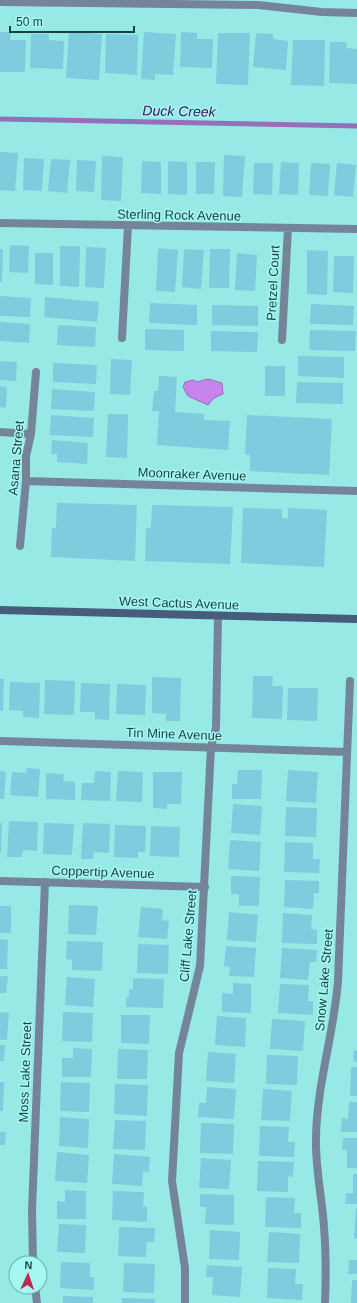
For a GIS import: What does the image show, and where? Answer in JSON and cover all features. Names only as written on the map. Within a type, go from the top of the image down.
[{"type":"main road","name":"West Cactus Avenue","points":[[0,610],[357,619]]},
{"type":"street","points":[[0,2],[41,1],[258,5],[322,12],[357,13]]},
{"type":"street","name":"Sterling Rock Avenue","points":[[0,223],[357,229]]},
{"type":"street","points":[[122,338],[128,226]]},
{"type":"street","name":"Pretzel Court","points":[[282,340],[288,228]]},
{"type":"street","name":"Asana Street","points":[[20,546],[26,481],[26,456],[31,434],[36,372]]},
{"type":"street","points":[[0,432],[31,434]]},
{"type":"street","name":"Moonraker Avenue","points":[[26,481],[357,491]]},
{"type":"street","name":"Cliff Lake Street","points":[[185,1303],[185,1268],[172,1181],[177,1082],[183,1032],[196,989],[200,966],[211,747],[216,728],[218,616]]},
{"type":"street","name":"Snow Lake Street","points":[[325,1303],[324,1228],[317,1167],[316,1137],[320,1096],[336,1013],[350,681]]},
{"type":"street","name":"Tin Mine Avenue","points":[[0,741],[347,752]]},
{"type":"street","name":"Coppertip Avenue","points":[[0,881],[205,887]]},
{"type":"street","name":"Moss Lake Street","points":[[33,1255],[32,1210],[45,882]]},
{"type":"shaded area","points":[[208,379],[222,383],[223,394],[214,398],[208,405],[188,396],[183,387],[185,382],[193,380],[197,382]]},
{"type":"building","points":[[0,32],[11,32],[10,40],[26,40],[25,72],[0,72]]},
{"type":"building","points":[[69,32],[102,34],[99,80],[66,78]]},
{"type":"building","points":[[144,32],[176,34],[173,75],[155,74],[155,80],[141,79]]},
{"type":"building","points":[[181,32],[197,33],[197,39],[213,39],[212,68],[180,67]]},
{"type":"building","points":[[218,33],[250,33],[248,85],[216,84]]},
{"type":"building","points":[[256,33],[273,34],[273,39],[288,41],[286,70],[253,67]]},
{"type":"building","points":[[31,34],[49,34],[49,40],[64,41],[63,69],[30,68]]},
{"type":"building","points":[[106,34],[138,35],[137,75],[105,73]]},
{"type":"building","points":[[293,40],[325,40],[324,86],[291,85]]},
{"type":"building","points":[[330,42],[347,42],[346,48],[357,49],[357,84],[329,83]]},
{"type":"building","points":[[0,152],[18,153],[15,191],[0,190]]},
{"type":"building","points":[[224,155],[245,156],[242,197],[223,196]]},
{"type":"building","points":[[102,156],[123,157],[121,201],[101,200]]},
{"type":"building","points":[[24,158],[44,159],[42,191],[23,190]]},
{"type":"building","points":[[51,159],[70,160],[67,193],[48,191]]},
{"type":"building","points":[[77,160],[96,161],[94,192],[76,191]]},
{"type":"building","points":[[142,161],[161,162],[161,194],[141,193]]},
{"type":"building","points":[[168,161],[187,162],[187,195],[168,194]]},
{"type":"building","points":[[196,162],[215,162],[214,194],[196,194]]},
{"type":"building","points":[[281,162],[299,163],[298,195],[279,194]]},
{"type":"building","points":[[254,163],[273,163],[272,195],[253,194]]},
{"type":"building","points":[[311,163],[330,164],[328,196],[309,195]]},
{"type":"building","points":[[337,163],[356,165],[353,197],[334,195]]},
{"type":"building","points":[[10,245],[29,246],[28,273],[9,272]]},
{"type":"building","points":[[60,246],[80,246],[79,287],[60,286]]},
{"type":"building","points":[[86,247],[106,248],[104,288],[85,287]]},
{"type":"building","points":[[158,248],[178,250],[175,292],[156,291]]},
{"type":"building","points":[[0,249],[3,249],[2,282],[0,282]]},
{"type":"building","points":[[184,249],[204,250],[201,289],[182,287]]},
{"type":"building","points":[[210,249],[230,249],[229,288],[209,288]]},
{"type":"building","points":[[307,250],[328,251],[327,295],[307,294]]},
{"type":"building","points":[[35,253],[53,253],[53,285],[35,284]]},
{"type":"building","points":[[237,253],[257,255],[255,291],[235,290]]},
{"type":"building","points":[[334,256],[354,256],[353,293],[333,292]]},
{"type":"building","points":[[0,296],[31,298],[30,317],[0,316]]},
{"type":"building","points":[[45,297],[99,302],[97,322],[44,317]]},
{"type":"building","points":[[150,303],[197,305],[197,325],[149,323]]},
{"type":"building","points":[[311,304],[354,306],[353,325],[310,324]]},
{"type":"building","points":[[212,305],[258,306],[258,326],[212,325]]},
{"type":"building","points":[[0,322],[30,324],[29,343],[0,341]]},
{"type":"building","points":[[58,325],[96,327],[95,347],[57,345]]},
{"type":"building","points":[[145,329],[184,330],[184,351],[145,350]]},
{"type":"building","points":[[310,330],[356,331],[355,351],[309,350]]},
{"type":"building","points":[[211,331],[258,332],[257,352],[211,351]]},
{"type":"building","points":[[298,356],[344,357],[344,378],[298,376]]},
{"type":"building","points":[[111,359],[132,360],[130,395],[110,394]]},
{"type":"building","points":[[0,361],[17,362],[16,381],[0,380]]},
{"type":"building","points":[[53,363],[97,365],[96,384],[53,382]]},
{"type":"building","points":[[265,366],[285,366],[285,396],[265,396]]},
{"type":"building","points":[[159,376],[177,377],[175,412],[204,414],[204,420],[230,421],[228,450],[157,445],[159,411],[152,411],[154,391],[158,391]]},
{"type":"building","points":[[297,382],[343,383],[343,404],[296,403]]},
{"type":"building","points":[[0,386],[7,387],[6,408],[0,407]]},
{"type":"building","points":[[52,389],[95,392],[94,411],[51,409]]},
{"type":"building","points":[[108,414],[128,414],[127,458],[106,457]]},
{"type":"building","points":[[51,415],[94,418],[93,437],[50,435]]},
{"type":"building","points":[[247,415],[332,419],[329,475],[250,471],[250,455],[245,454]]},
{"type":"building","points":[[52,440],[88,443],[87,464],[57,462],[57,454],[51,454]]},
{"type":"building","points":[[57,503],[137,505],[135,561],[51,557],[52,528],[56,528]]},
{"type":"building","points":[[152,505],[233,507],[230,564],[145,561],[146,528],[151,528]]},
{"type":"building","points":[[243,508],[282,509],[282,518],[288,518],[288,508],[327,510],[324,567],[241,563]]},
{"type":"building","points":[[253,676],[273,676],[272,686],[283,686],[282,719],[252,718]]},
{"type":"building","points":[[152,677],[181,678],[180,721],[166,721],[166,714],[152,713]]},
{"type":"building","points":[[0,679],[4,679],[3,711],[0,711]]},
{"type":"building","points":[[45,680],[75,681],[74,715],[44,714]]},
{"type":"building","points":[[10,682],[40,683],[39,718],[23,717],[23,711],[9,710]]},
{"type":"building","points":[[81,683],[110,684],[109,720],[95,719],[95,712],[80,712]]},
{"type":"building","points":[[117,684],[146,685],[145,715],[116,714]]},
{"type":"building","points":[[288,688],[318,688],[317,721],[287,720]]},
{"type":"building","points":[[27,768],[40,769],[38,797],[10,795],[12,772],[26,773]]},
{"type":"building","points":[[238,770],[262,770],[261,799],[232,799],[232,784],[237,784]]},
{"type":"building","points":[[288,770],[318,772],[316,803],[286,801]]},
{"type":"building","points":[[0,771],[6,772],[4,799],[0,799]]},
{"type":"building","points":[[95,771],[111,772],[110,801],[81,800],[82,783],[94,783]]},
{"type":"building","points":[[118,771],[143,772],[142,802],[116,801]]},
{"type":"building","points":[[153,772],[182,772],[181,804],[167,804],[167,809],[153,808]]},
{"type":"building","points":[[46,773],[64,774],[63,781],[75,782],[75,800],[46,799]]},
{"type":"building","points":[[233,804],[262,806],[260,835],[231,833]]},
{"type":"building","points":[[286,807],[317,808],[316,837],[285,836]]},
{"type":"building","points":[[9,821],[38,822],[37,851],[23,850],[22,857],[7,857]]},
{"type":"building","points":[[0,823],[2,823],[1,853],[0,853]]},
{"type":"building","points":[[44,823],[74,824],[72,855],[43,854]]},
{"type":"building","points":[[83,823],[110,824],[109,853],[94,852],[93,859],[81,859]]},
{"type":"building","points":[[115,825],[146,826],[145,852],[138,852],[138,858],[114,857]]},
{"type":"building","points":[[151,826],[180,827],[179,857],[150,856]]},
{"type":"building","points":[[230,840],[261,842],[259,871],[228,869]]},
{"type":"building","points":[[285,842],[313,843],[313,859],[320,859],[319,873],[284,872]]},
{"type":"building","points":[[231,876],[260,877],[259,906],[239,906],[239,894],[231,894]]},
{"type":"building","points":[[285,880],[319,881],[319,893],[314,893],[313,909],[284,907]]},
{"type":"building","points":[[69,905],[98,906],[96,935],[68,934]]},
{"type":"building","points":[[0,906],[11,906],[11,933],[0,933]]},
{"type":"building","points":[[141,907],[163,909],[162,920],[169,921],[167,939],[138,937]]},
{"type":"building","points":[[229,912],[258,915],[256,942],[227,940]]},
{"type":"building","points":[[283,913],[312,915],[311,929],[317,930],[317,944],[282,943]]},
{"type":"building","points":[[0,939],[8,940],[7,969],[0,969]]},
{"type":"building","points":[[67,941],[103,942],[102,971],[72,970],[72,960],[66,959]]},
{"type":"building","points":[[138,944],[169,945],[168,974],[137,973]]},
{"type":"building","points":[[226,946],[256,948],[254,977],[229,976],[230,967],[224,966]]},
{"type":"building","points":[[282,948],[317,950],[316,962],[310,962],[308,980],[280,978]]},
{"type":"building","points":[[0,976],[8,976],[6,993],[0,993]]},
{"type":"building","points":[[67,977],[95,979],[93,1007],[65,1005]]},
{"type":"building","points":[[133,978],[164,979],[163,1008],[126,1007],[126,997],[129,997],[129,990],[133,989]]},
{"type":"building","points":[[233,983],[251,984],[251,1013],[222,1012],[222,993],[233,994]]},
{"type":"building","points":[[280,984],[309,985],[308,1001],[313,1001],[313,1015],[278,1013]]},
{"type":"building","points":[[0,1012],[9,1013],[7,1040],[0,1040]]},
{"type":"building","points":[[63,1012],[93,1013],[92,1042],[62,1041]]},
{"type":"building","points":[[121,1015],[150,1015],[149,1044],[121,1043]]},
{"type":"building","points":[[217,1016],[246,1018],[245,1047],[215,1045]]},
{"type":"building","points":[[272,1019],[305,1021],[303,1051],[270,1049]]},
{"type":"building","points":[[0,1045],[5,1045],[4,1061],[0,1061]]},
{"type":"building","points":[[73,1048],[92,1049],[91,1077],[62,1077],[62,1058],[73,1058]]},
{"type":"building","points":[[118,1049],[148,1050],[147,1079],[117,1079]]},
{"type":"building","points":[[354,1050],[357,1051],[357,1062],[353,1061]]},
{"type":"building","points":[[208,1052],[236,1054],[234,1083],[206,1081]]},
{"type":"building","points":[[267,1055],[298,1056],[297,1085],[266,1084]]},
{"type":"building","points":[[351,1067],[357,1067],[357,1096],[350,1096]]},
{"type":"building","points":[[0,1082],[4,1082],[3,1111],[0,1111]]},
{"type":"building","points":[[61,1082],[90,1083],[89,1112],[60,1111]]},
{"type":"building","points":[[115,1084],[148,1085],[147,1116],[114,1114]]},
{"type":"building","points":[[207,1087],[236,1089],[234,1119],[198,1117],[199,1103],[206,1103]]},
{"type":"building","points":[[263,1089],[292,1091],[290,1121],[261,1120]]},
{"type":"building","points":[[349,1102],[357,1102],[357,1132],[341,1132],[342,1118],[348,1119]]},
{"type":"building","points":[[60,1117],[89,1119],[88,1148],[59,1146]]},
{"type":"building","points":[[115,1120],[146,1121],[145,1150],[113,1149]]},
{"type":"building","points":[[201,1123],[234,1124],[233,1154],[200,1153]]},
{"type":"building","points":[[260,1126],[289,1127],[288,1142],[295,1142],[294,1157],[259,1156]]},
{"type":"building","points":[[0,1132],[6,1132],[5,1145],[0,1145]]},
{"type":"building","points":[[343,1138],[357,1138],[357,1168],[347,1168],[347,1150],[342,1150]]},
{"type":"building","points":[[57,1152],[89,1155],[87,1183],[55,1181]]},
{"type":"building","points":[[114,1154],[150,1157],[149,1172],[143,1171],[142,1186],[112,1184]]},
{"type":"building","points":[[201,1158],[231,1160],[229,1189],[199,1188]]},
{"type":"building","points":[[258,1161],[294,1162],[293,1177],[288,1176],[288,1192],[257,1191]]},
{"type":"building","points":[[353,1174],[357,1174],[357,1204],[345,1204],[346,1193],[353,1193]]},
{"type":"building","points":[[65,1190],[86,1191],[86,1219],[57,1219],[57,1201],[65,1202]]},
{"type":"building","points":[[113,1191],[144,1192],[143,1206],[147,1207],[147,1222],[112,1220]]},
{"type":"building","points":[[200,1194],[234,1195],[234,1225],[205,1224],[206,1207],[200,1207]]},
{"type":"building","points":[[266,1197],[295,1198],[294,1213],[301,1213],[301,1228],[265,1227]]},
{"type":"building","points":[[357,1208],[357,1239],[354,1238]]},
{"type":"building","points":[[59,1224],[86,1225],[85,1253],[57,1252]]},
{"type":"building","points":[[119,1227],[155,1228],[154,1242],[147,1242],[146,1257],[118,1256]]},
{"type":"building","points":[[210,1230],[240,1232],[239,1260],[209,1259]]},
{"type":"building","points":[[269,1232],[300,1234],[299,1263],[267,1262]]},
{"type":"building","points":[[349,1260],[357,1260],[357,1274],[348,1274]]},
{"type":"building","points":[[61,1262],[90,1263],[90,1277],[94,1277],[94,1290],[60,1288]]},
{"type":"building","points":[[124,1263],[155,1264],[154,1293],[123,1292]]},
{"type":"building","points":[[207,1265],[242,1267],[240,1297],[212,1295],[213,1277],[206,1277]]},
{"type":"building","points":[[268,1268],[296,1269],[295,1284],[303,1284],[302,1300],[267,1298]]},
{"type":"building","points":[[352,1280],[357,1280],[357,1303],[351,1303]]},
{"type":"building","points":[[63,1296],[93,1297],[93,1303],[63,1303]]},
{"type":"building","points":[[122,1298],[155,1299],[155,1303],[122,1303]]},
{"type":"waterway","name":"Duck Creek","points":[[0,119],[357,126]]}]
